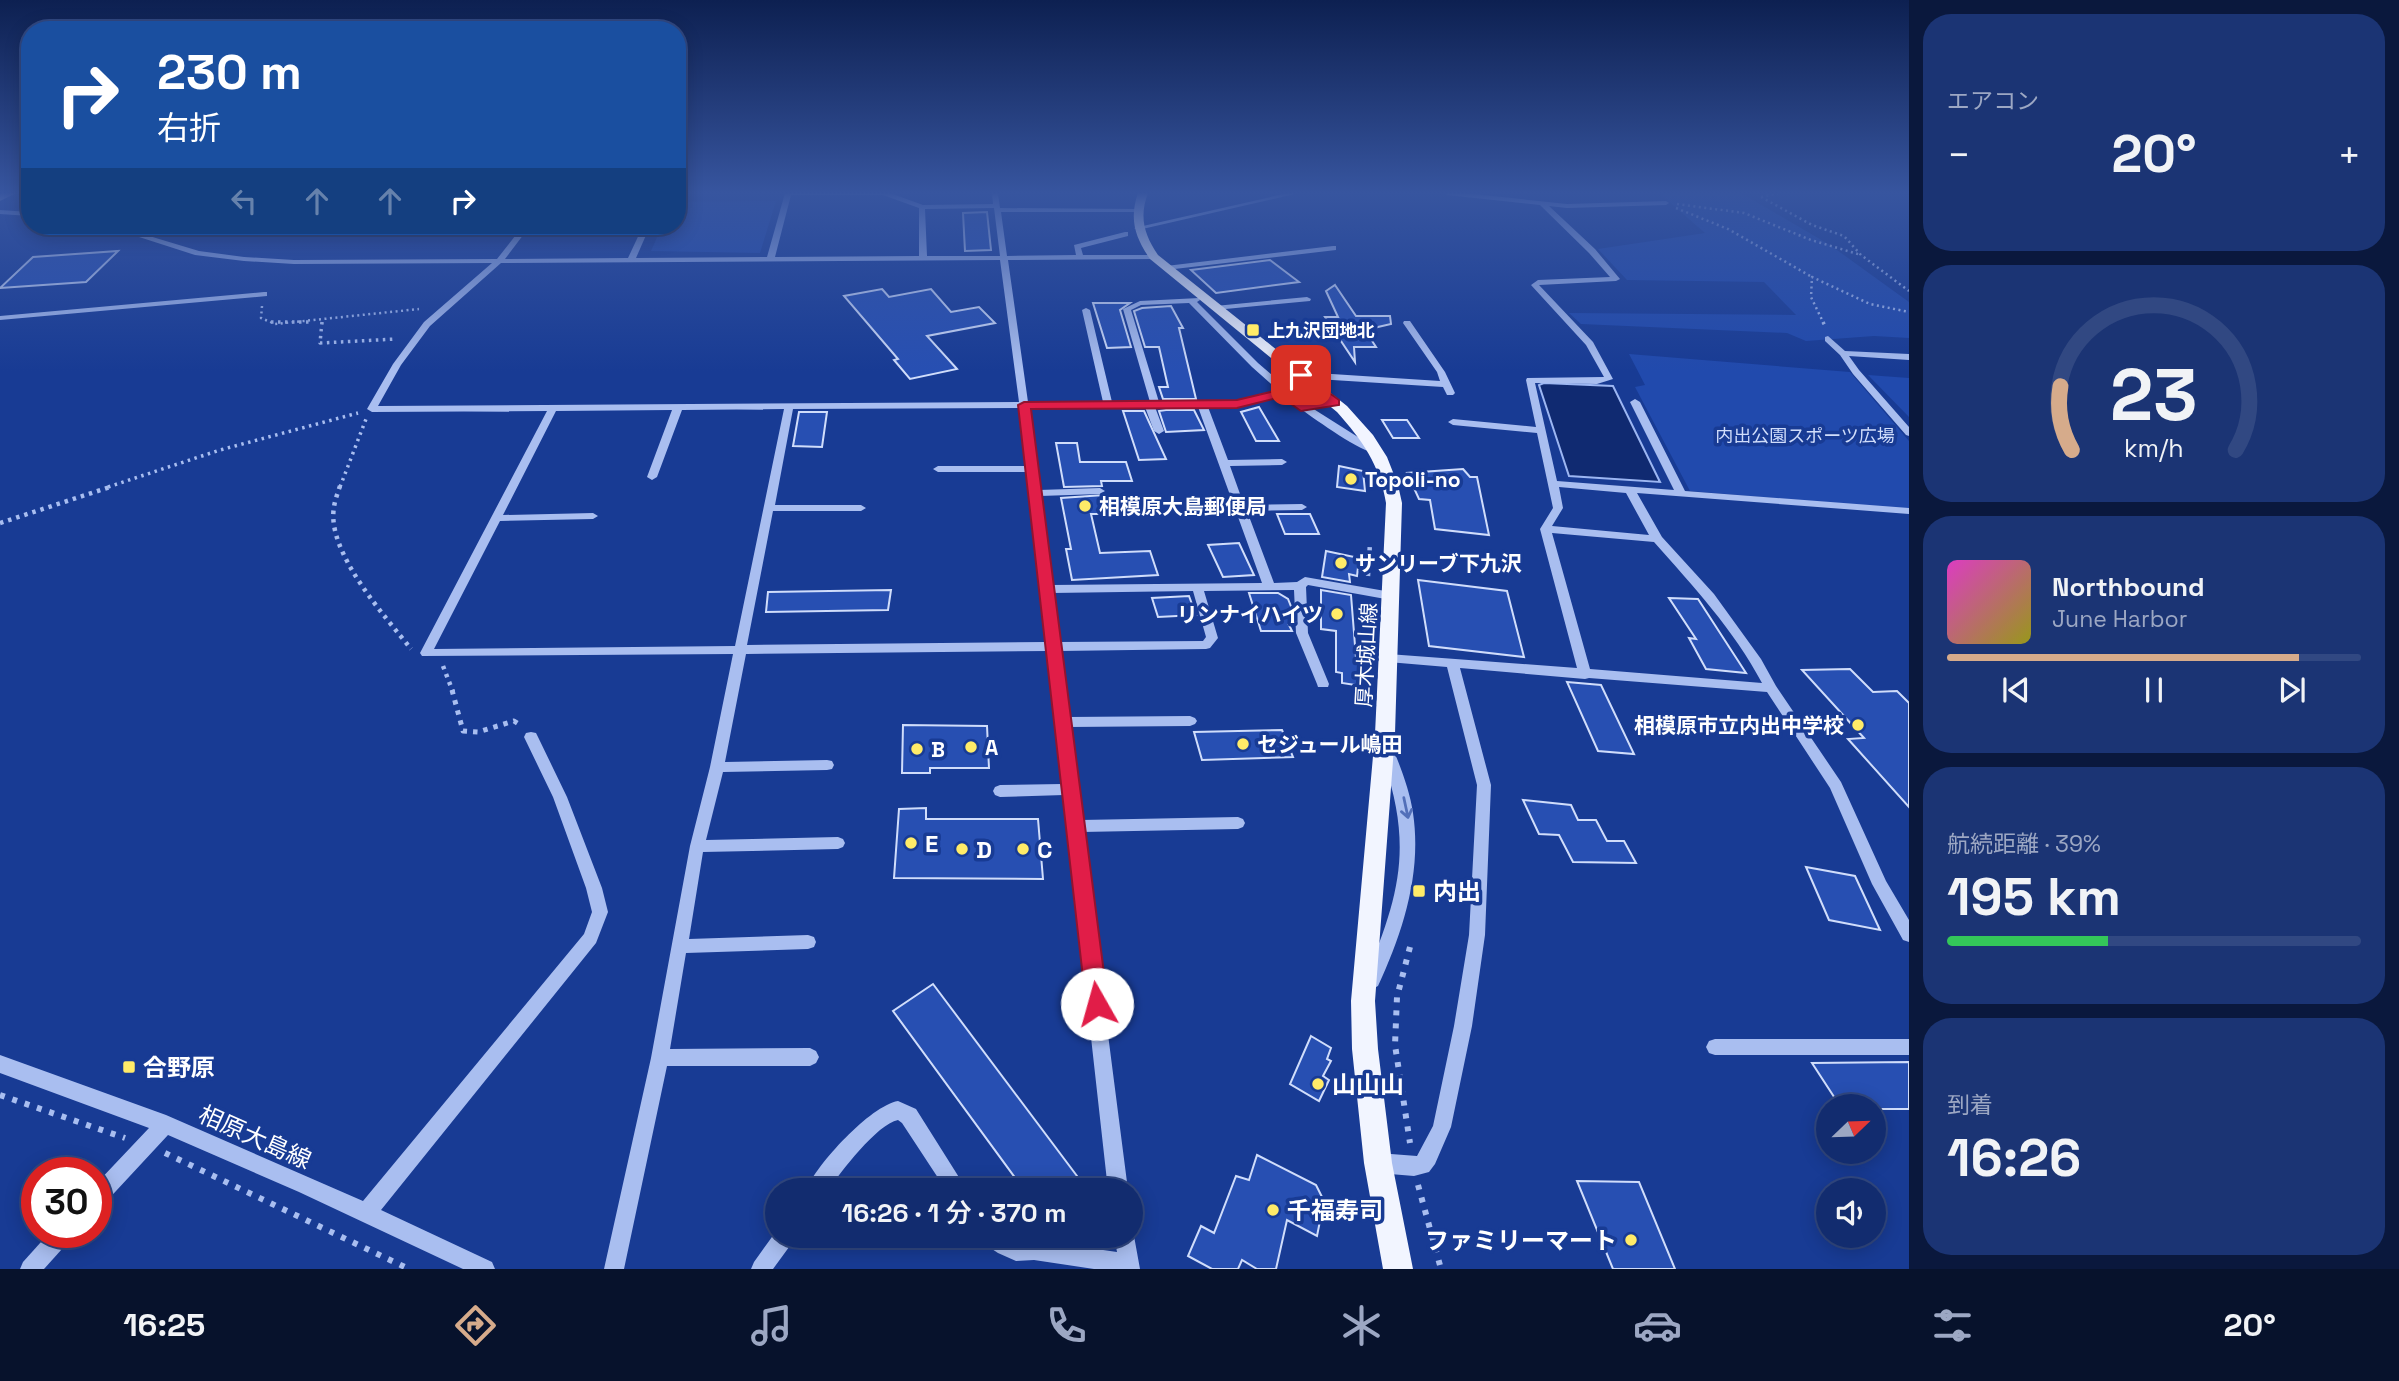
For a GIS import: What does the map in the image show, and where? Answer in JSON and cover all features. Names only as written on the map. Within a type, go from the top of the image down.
[{"type":"main road","name":"厚木城山線","points":[[1153,252],[1160,263],[1203,302],[1334,402],[1368,438],[1391,485],[1394,503],[1384,744],[1363,1001],[1365,1049],[1378,1163],[1398,1269]]},
{"type":"street","points":[[203,252],[244,259],[294,262],[1080,258],[1160,263],[1248,259],[1300,252]]},
{"type":"street","points":[[506,252],[427,324],[397,364],[372,410],[1152,405],[1240,403],[1283,393]]},
{"type":"street","points":[[631,260],[635,252]]},
{"type":"street","points":[[770,260],[772,252]]},
{"type":"street","points":[[923,252],[923,259]]},
{"type":"street","points":[[1001,252],[1024,405],[1072,789],[1117,1178]]},
{"type":"street","points":[[1078,252],[1080,258]]},
{"type":"street","points":[[1585,675],[1545,530],[1558,508],[1530,380],[1609,379],[1590,344],[1535,284],[1616,279],[1593,252]]},
{"type":"street","points":[[1248,259],[1256,265]]},
{"type":"street","points":[[0,318],[264,294]]},
{"type":"street","points":[[1160,431],[1126,312],[1128,307],[1136,304],[1307,299]]},
{"type":"street","points":[[1203,302],[1283,393],[1301,407],[1376,451]]},
{"type":"street","points":[[1086,310],[1108,405]]},
{"type":"street","points":[[1407,323],[1427,349],[1447,388]]},
{"type":"street","points":[[1828,339],[1843,353],[1909,433]]},
{"type":"street","points":[[1843,353],[1909,357]]},
{"type":"street","points":[[1301,375],[1447,388]]},
{"type":"street","points":[[1301,407],[1334,402]]},
{"type":"street","points":[[1635,402],[1681,494]]},
{"type":"street","points":[[1202,404],[1269,586]]},
{"type":"street","points":[[652,477],[678,407]]},
{"type":"street","points":[[614,1269],[660,1058],[697,846],[718,767],[738,650],[789,407]]},
{"type":"street","points":[[553,408],[426,653],[1053,648],[1210,643],[1212,638],[1198,589]]},
{"type":"street","points":[[1453,422],[1542,431]]},
{"type":"street","points":[[1224,463],[1282,462]]},
{"type":"street","points":[[938,470],[1031,469]]},
{"type":"street","points":[[1554,484],[1909,512]]},
{"type":"street","points":[[1630,491],[1657,539],[1710,597],[1757,662],[1771,688],[1836,786],[1880,884],[1909,935]]},
{"type":"street","points":[[1035,493],[1100,492]]},
{"type":"street","points":[[1241,508],[1302,507]]},
{"type":"street","points":[[769,508],[861,508]]},
{"type":"street","points":[[496,518],[593,516]]},
{"type":"street","points":[[1545,530],[1657,539]]},
{"type":"street","points":[[1045,589],[1198,589],[1309,584],[1391,596]]},
{"type":"street","points":[[1309,584],[1302,633],[1323,684]]},
{"type":"street","points":[[1388,659],[1771,688]]},
{"type":"street","points":[[1378,1163],[1414,1166],[1422,1165],[1429,1157],[1442,1126],[1463,1026],[1478,935],[1483,785],[1453,665]]},
{"type":"street","points":[[1062,723],[1190,721]]},
{"type":"street","points":[[367,1212],[597,926],[600,912],[594,888],[560,797],[531,737]]},
{"type":"street","points":[[1363,1001],[1402,906],[1407,878],[1409,824],[1397,773],[1384,744]]},
{"type":"street","points":[[718,767],[827,765]]},
{"type":"street","points":[[1000,791],[1072,789]]},
{"type":"street","points":[[1076,826],[1238,823]]},
{"type":"street","points":[[697,846],[838,843]]},
{"type":"street","points":[[680,946],[808,942]]},
{"type":"street","points":[[1716,1047],[1909,1047]]},
{"type":"street","points":[[660,1058],[810,1057]]},
{"type":"street","name":"相原大島線","points":[[0,1064],[74,1088],[166,1124],[367,1212],[485,1269]]},
{"type":"street","points":[[824,1178],[835,1163],[874,1125],[890,1111],[899,1110],[909,1116],[949,1178]]},
{"type":"street","points":[[112,1181],[166,1124]]},
{"type":"street","points":[[30,1269],[49,1248]]},
{"type":"street","points":[[761,1269],[776,1248]]},
{"type":"street","points":[[1011,1248],[1016,1251],[1034,1250],[1130,1266],[1126,1248]]},
{"type":"path","points":[[1769,252],[1812,277],[1870,304],[1909,312]]},
{"type":"path","points":[[1852,252],[1861,255]]},
{"type":"path","points":[[1859,252],[1909,291]]},
{"type":"path","points":[[1812,277],[1810,299],[1830,334],[1828,339]]},
{"type":"path","points":[[264,294],[261,315],[266,321],[285,324],[448,306]]},
{"type":"path","points":[[323,320],[320,343],[416,338]]},
{"type":"path","points":[[0,523],[220,450],[372,410]]},
{"type":"path","points":[[372,410],[362,426],[334,509],[339,542],[356,580],[408,649],[438,659],[448,674],[457,720],[463,732],[478,732],[514,721],[519,722],[531,737]]},
{"type":"path","points":[[1372,593],[1367,572],[1373,535]]},
{"type":"path","points":[[0,1095],[133,1141]]},
{"type":"path","points":[[161,1151],[409,1269]]},
{"type":"path","points":[[1418,1185],[1441,1269]]},
{"type":"green space","points":[[1601,252],[1840,252],[1909,302],[1909,338],[1874,336],[1806,341],[1787,333],[1581,324],[1569,313],[1796,315],[1764,282],[1627,280]]},
{"type":"green space","name":"内出公園スポーツ広場","points":[[1629,354],[1850,372],[1909,441],[1909,509],[1690,491],[1635,387],[1645,385]]},
{"type":"green space","points":[[1868,375],[1909,378],[1909,417]]},
{"type":"shaded area","points":[[1539,385],[1613,386],[1660,482],[1569,476]]},
{"type":"building","points":[[117,252],[86,282],[0,288],[33,257]]},
{"type":"building","points":[[1270,260],[1299,282],[1216,293],[1191,270]]},
{"type":"building","points":[[1335,285],[1356,316],[1390,316],[1391,324],[1365,330],[1376,347],[1354,347],[1355,362],[1325,317],[1338,317],[1326,291]]},
{"type":"building","points":[[882,289],[889,297],[931,289],[951,312],[979,307],[995,323],[927,336],[957,369],[910,379],[894,360],[898,359],[844,296]]},
{"type":"building","points":[[1093,303],[1130,303],[1120,310],[1131,347],[1107,348]]},
{"type":"building","points":[[1171,306],[1183,328],[1179,328],[1196,399],[1163,399],[1159,387],[1168,387],[1159,347],[1145,347],[1134,311]]},
{"type":"building","points":[[1259,407],[1279,441],[1256,441],[1241,412]]},
{"type":"building","points":[[1194,410],[1204,430],[1166,432],[1159,411]]},
{"type":"building","points":[[1123,411],[1144,411],[1166,459],[1139,460]]},
{"type":"building","points":[[799,412],[827,412],[822,447],[793,446]]},
{"type":"building","points":[[1382,420],[1407,420],[1419,438],[1393,438]]},
{"type":"building","points":[[1056,443],[1077,443],[1080,462],[1126,462],[1132,481],[1101,481],[1102,486],[1064,487]]},
{"type":"building","name":"Topoli-no","points":[[1339,466],[1363,471],[1365,491],[1337,487]]},
{"type":"building","points":[[1463,469],[1470,477],[1477,477],[1489,535],[1435,529],[1430,500],[1419,499],[1407,473]]},
{"type":"building","points":[[1104,495],[1108,514],[1091,514],[1100,553],[1150,551],[1158,575],[1072,580],[1066,549],[1071,549],[1061,498]]},
{"type":"building","points":[[1277,514],[1310,514],[1319,534],[1285,534]]},
{"type":"building","points":[[1239,543],[1254,575],[1223,577],[1208,545]]},
{"type":"building","name":"サンリーブ下九沢","points":[[1326,551],[1359,558],[1357,576],[1349,574],[1350,582],[1322,577]]},
{"type":"building","points":[[1418,580],[1507,591],[1524,657],[1429,646]]},
{"type":"building","points":[[891,590],[888,610],[766,612],[768,592]]},
{"type":"building","points":[[1321,590],[1351,595],[1356,658],[1361,659],[1362,686],[1342,683],[1342,673],[1336,672],[1336,631],[1321,629]]},
{"type":"building","points":[[1249,593],[1278,593],[1288,599],[1292,609],[1293,625],[1289,625],[1292,631],[1261,631]]},
{"type":"building","points":[[1189,596],[1196,615],[1158,617],[1152,598]]},
{"type":"building","points":[[1669,598],[1698,599],[1746,673],[1706,669],[1689,638],[1696,639]]},
{"type":"building","points":[[1850,669],[1873,692],[1897,691],[1909,703],[1909,807],[1848,739],[1864,738],[1802,670]]},
{"type":"building","points":[[1567,682],[1601,685],[1634,754],[1598,751]]},
{"type":"building","points":[[903,725],[987,726],[989,768],[930,768],[930,773],[902,773]]},
{"type":"building","name":"セジュール嶋田","points":[[1282,730],[1293,757],[1202,760],[1194,732]]},
{"type":"building","points":[[1523,800],[1571,805],[1578,820],[1596,820],[1607,841],[1624,841],[1636,863],[1573,862],[1559,835],[1539,834]]},
{"type":"building","points":[[926,808],[926,819],[1038,819],[1043,879],[894,878],[899,809]]},
{"type":"building","points":[[1806,867],[1855,876],[1880,930],[1829,920]]},
{"type":"building","points":[[933,984],[1078,1178],[1015,1178],[893,1011]]},
{"type":"building","points":[[1311,1036],[1331,1048],[1327,1059],[1331,1061],[1323,1076],[1329,1080],[1319,1101],[1290,1084]]},
{"type":"building","points":[[1909,1062],[1909,1109],[1886,1109],[1886,1094],[1832,1094],[1812,1063]]},
{"type":"building","name":"千福寿司","points":[[1257,1155],[1316,1185],[1324,1201],[1317,1236],[1287,1220],[1276,1269],[1257,1269],[1242,1260],[1238,1269],[1212,1269],[1188,1256],[1201,1226],[1214,1233],[1236,1176],[1249,1180]]},
{"type":"building","points":[[1577,1181],[1639,1182],[1675,1269],[1613,1269]]},
{"type":"place","name":"上九沢団地北","points":[[1253,330]]},
{"type":"place","name":"Topoli-no","points":[[1351,479]]},
{"type":"place","name":"相模原大島郵便局","points":[[1085,506]]},
{"type":"place","name":"サンリーブ下九沢","points":[[1341,563]]},
{"type":"place","name":"リンナイハイツ","points":[[1337,614]]},
{"type":"place","name":"相模原市立内出中学校","points":[[1858,725]]},
{"type":"place","name":"セジュール嶋田","points":[[1243,744]]},
{"type":"place","name":"A","points":[[971,747]]},
{"type":"place","name":"B","points":[[917,749]]},
{"type":"place","name":"E","points":[[911,843]]},
{"type":"place","name":"D","points":[[962,849]]},
{"type":"place","name":"C","points":[[1023,849]]},
{"type":"place","name":"内出","points":[[1419,891]]},
{"type":"place","name":"合野原","points":[[129,1067]]},
{"type":"place","name":"山山山","points":[[1318,1084]]},
{"type":"place","name":"千福寿司","points":[[1273,1210]]},
{"type":"place","name":"ファミリーマート","points":[[1631,1240]]},
{"type":"route","points":[[1097,1004],[1024,405],[1237,404],[1283,393],[1301,407],[1334,402],[1301,375]]}]
